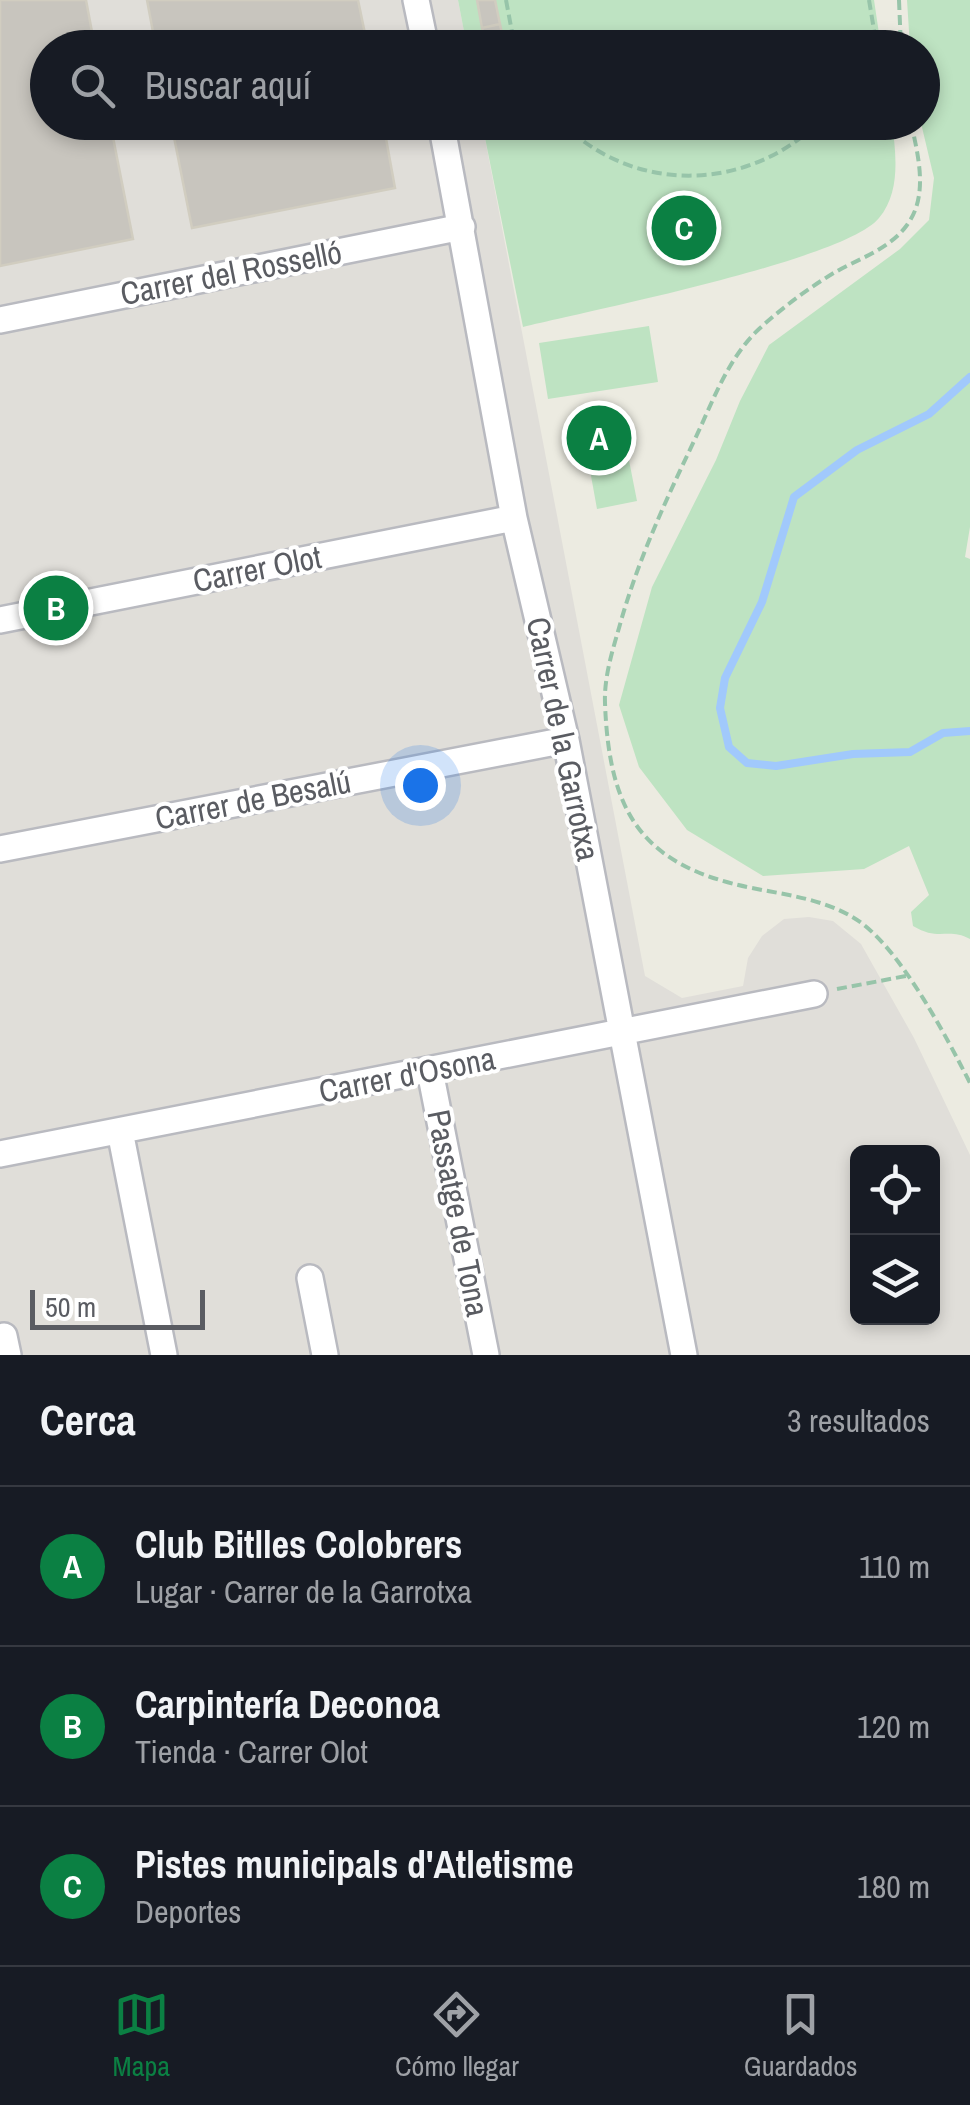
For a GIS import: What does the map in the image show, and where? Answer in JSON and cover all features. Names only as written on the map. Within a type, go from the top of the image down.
[{"type":"street","points":[[416,0],[422,30]]},
{"type":"street","name":"Carrer de la Garrotxa","points":[[445,140],[514,518],[566,740],[684,1355]]},
{"type":"street","name":"Carrer del Rosselló","points":[[0,320],[462,226]]},
{"type":"street","name":"Carrer Olot","points":[[0,620],[514,518]]},
{"type":"street","name":"Carrer de Besalú","points":[[0,849],[566,740]]},
{"type":"street","name":"Carrer d'Osona","points":[[0,1154],[814,994]]},
{"type":"street","name":"Passatge de Tona","points":[[430,1071],[486,1355]]},
{"type":"street","points":[[120,1131],[164,1355]]},
{"type":"street","points":[[310,1278],[324,1355]]},
{"type":"path","points":[[506,0],[512,30]]},
{"type":"path","points":[[869,0],[874,30]]},
{"type":"path","points":[[898,0],[900,30]]},
{"type":"path","points":[[579,140],[622,163],[660,173],[702,176],[744,170],[800,140]]},
{"type":"path","points":[[914,140],[921,178],[918,204],[908,224],[891,242],[833,273],[792,301],[738,352],[636,569],[609,661],[605,700],[614,783],[658,853],[684,869],[726,883],[823,902],[878,936],[936,1018],[970,1083]]},
{"type":"path","points":[[814,994],[906,976]]},
{"type":"shaded area","points":[[0,0],[458,0],[464,30],[30,30],[30,140],[485,140],[645,976],[682,998],[743,986],[748,958],[762,936],[784,919],[809,917],[833,921],[861,944],[914,1038],[970,1155],[970,1355],[0,1355]]},
{"type":"green space","points":[[458,0],[874,0],[878,30],[464,30]]},
{"type":"green space","points":[[907,0],[970,0],[970,527],[965,557],[970,559],[970,939],[930,933],[913,926],[911,912],[929,895],[909,846],[864,869],[763,876],[687,830],[639,767],[619,705],[652,587],[769,345],[900,249],[929,220],[934,178],[925,140],[940,140],[940,30],[909,30]]},
{"type":"green space","points":[[485,140],[893,140],[891,196],[879,218],[857,234],[769,267],[523,327]]},
{"type":"green space","points":[[649,326],[658,382],[548,399],[539,343]]},
{"type":"green space","points":[[625,440],[637,501],[597,509],[586,448]]},
{"type":"building","points":[[0,0],[86,0],[92,30],[30,30],[30,140],[114,140],[133,239],[0,266]]},
{"type":"building","points":[[147,0],[358,0],[364,30],[153,30]]},
{"type":"building","points":[[477,0],[495,0],[500,24],[482,28]]},
{"type":"building","points":[[500,24],[501,30],[482,30]]},
{"type":"building","points":[[175,140],[386,140],[395,188],[192,228]]},
{"type":"building","points":[[609,430],[612,443],[590,447],[587,434]]},
{"type":"waterway","points":[[970,377],[929,414],[857,450],[794,497],[762,602],[725,678],[720,708],[729,747],[747,763],[776,766],[853,754],[910,752],[943,733],[970,731]]},
{"type":"place","name":"Pistes municipals d'Atletisme","points":[[684,228]]},
{"type":"place","name":"Club Bitlles Colobrers","points":[[599,438]]},
{"type":"place","name":"Carpintería Deconoa","points":[[56,608]]}]
